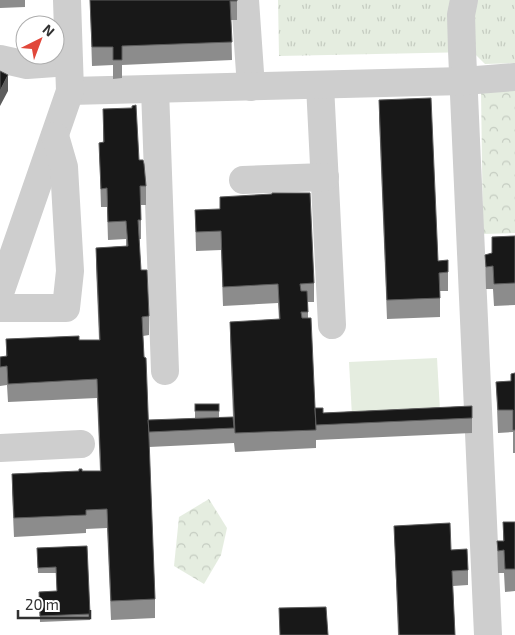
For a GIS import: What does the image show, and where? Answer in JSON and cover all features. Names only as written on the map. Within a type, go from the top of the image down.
[{"type":"lane","points":[[54,136],[64,167],[70,271],[66,308],[1,292],[54,136],[70,91],[67,0]]},
{"type":"lane","points":[[245,0],[251,86]]},
{"type":"lane","points":[[464,0],[461,15],[488,635]]},
{"type":"lane","points":[[0,59],[27,66],[69,62]]},
{"type":"lane","points":[[70,91],[464,81],[515,77]]},
{"type":"lane","points":[[320,85],[332,326]]},
{"type":"lane","points":[[155,89],[165,371]]},
{"type":"lane","points":[[243,180],[325,177]]},
{"type":"lane","points":[[0,448],[81,444]]},
{"type":"green space","points":[[278,0],[515,0],[515,63],[485,64],[473,52],[279,56]]},
{"type":"green space","points":[[515,90],[515,233],[483,234],[481,91]]},
{"type":"green space","points":[[437,358],[440,411],[352,416],[349,362]]},
{"type":"green space","points":[[209,499],[227,528],[221,555],[204,584],[174,566],[179,517]]},
{"type":"building","points":[[90,0],[237,0],[230,1],[232,42],[122,46],[122,60],[113,60],[113,47],[92,47]]},
{"type":"building","points":[[0,71],[8,75],[0,91]]},
{"type":"building","points":[[431,98],[438,261],[448,260],[448,272],[439,273],[440,298],[387,300],[379,100]]},
{"type":"building","points":[[136,105],[139,160],[143,160],[146,186],[140,186],[141,220],[138,220],[141,270],[147,270],[149,316],[142,317],[144,357],[146,358],[155,599],[111,601],[107,509],[86,510],[86,515],[14,518],[12,474],[79,471],[79,469],[82,469],[82,471],[101,471],[97,379],[8,384],[7,366],[0,367],[0,357],[7,356],[6,339],[79,336],[79,340],[100,340],[96,248],[128,246],[126,221],[108,222],[107,188],[101,189],[99,143],[104,142],[103,109],[132,108],[132,106]]},
{"type":"building","points":[[272,193],[310,193],[314,283],[300,284],[301,291],[307,291],[308,312],[301,312],[302,318],[311,318],[316,430],[235,433],[230,322],[280,319],[278,284],[223,287],[221,231],[196,232],[195,210],[220,209],[220,197]]},
{"type":"building","points":[[515,236],[515,283],[494,284],[493,266],[486,267],[485,255],[492,253],[492,237]]},
{"type":"building","points":[[515,373],[515,430],[513,430],[513,410],[498,410],[496,382],[511,381],[511,374]]},
{"type":"building","points":[[195,404],[219,404],[219,411],[195,411]]},
{"type":"building","points":[[472,406],[472,418],[316,425],[315,408],[323,408],[323,413]]},
{"type":"building","points":[[233,417],[234,428],[149,432],[148,420]]},
{"type":"building","points":[[503,522],[515,522],[515,569],[505,569],[504,550],[498,551],[497,541],[504,541]]},
{"type":"building","points":[[450,523],[451,550],[467,549],[468,570],[452,571],[455,635],[399,635],[394,526]]},
{"type":"building","points":[[87,546],[90,614],[40,616],[39,592],[57,591],[56,567],[38,568],[37,548]]},
{"type":"building","points":[[326,607],[328,635],[280,635],[279,608]]}]
